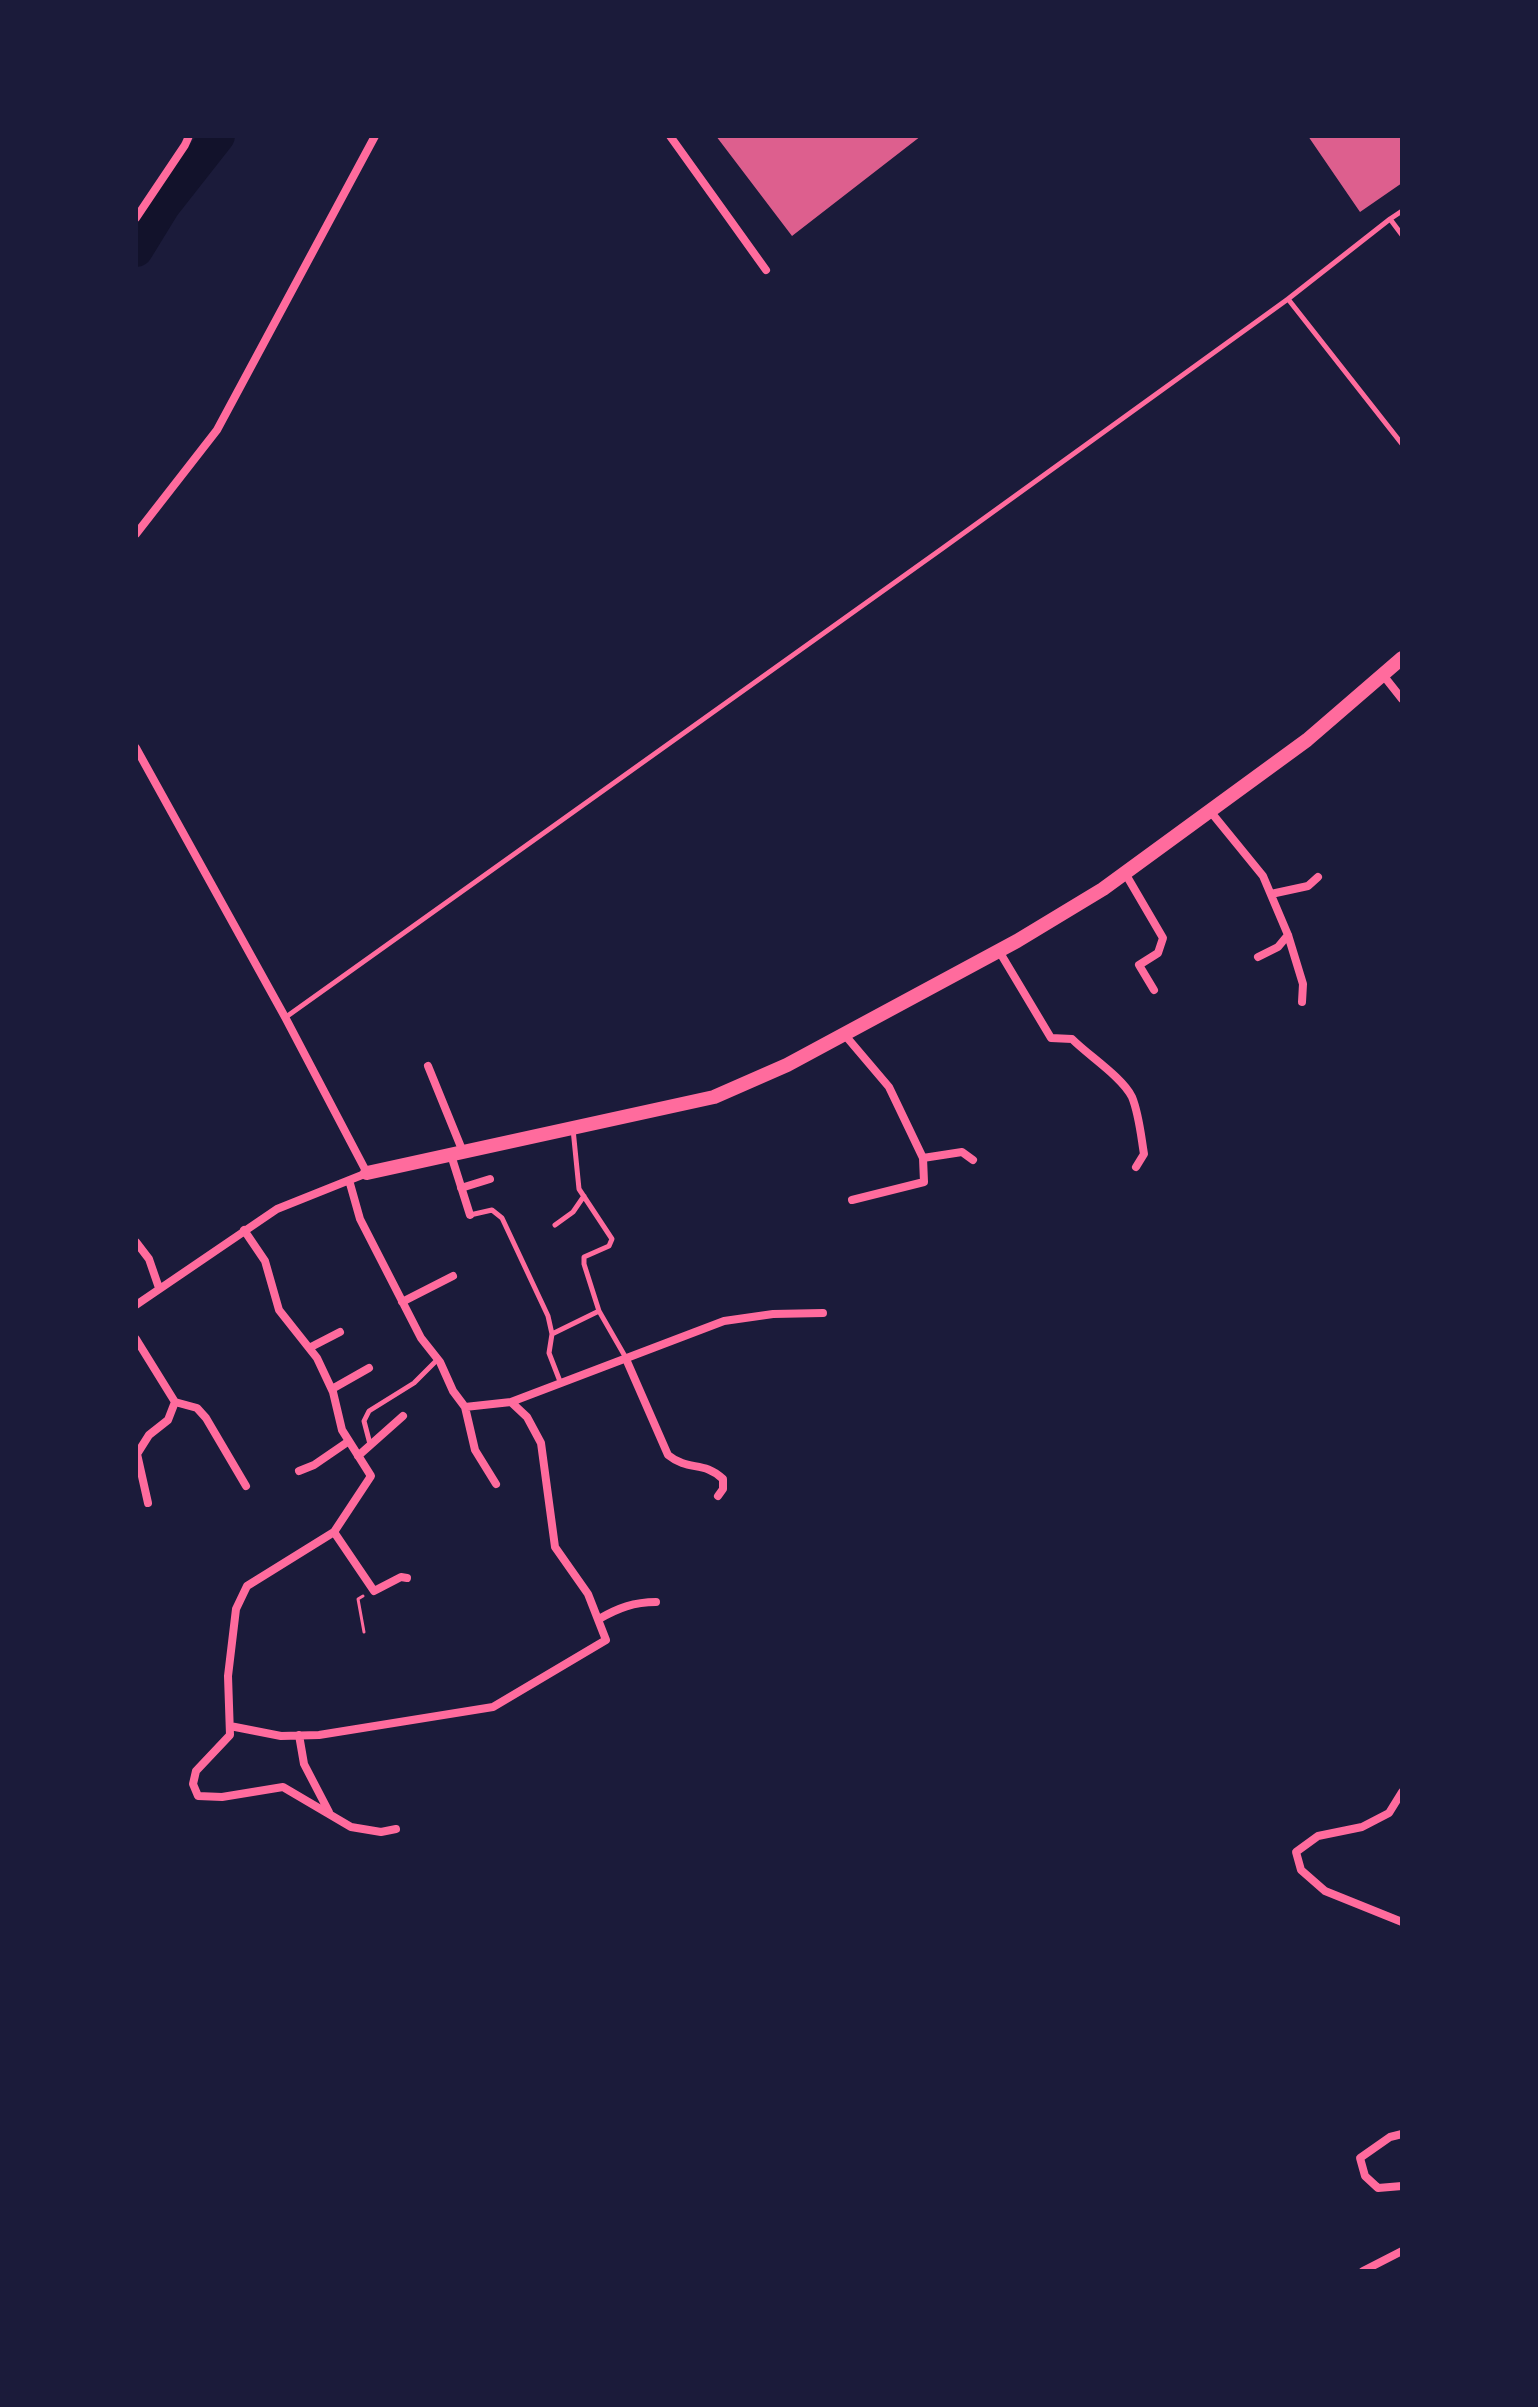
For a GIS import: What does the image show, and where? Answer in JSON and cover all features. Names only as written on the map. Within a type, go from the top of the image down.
[{"type":"street","points":[[136,218],[189,136]]},
{"type":"street","points":[[136,534],[217,430],[375,136]]},
{"type":"street","points":[[670,136],[766,270]]},
{"type":"street","points":[[136,1305],[277,1209],[367,1173],[714,1097],[787,1065],[999,951],[1125,873],[1307,740],[1402,658]]},
{"type":"street","points":[[1383,675],[1402,699]]},
{"type":"street","points":[[136,748],[285,1017],[367,1173]]},
{"type":"street","points":[[1210,811],[1263,876],[1288,935],[1303,984],[1302,1002]]},
{"type":"street","points":[[1125,873],[1163,938],[1158,953],[1139,965],[1154,990]]},
{"type":"street","points":[[1271,894],[1308,886],[1318,877]]},
{"type":"street","points":[[1258,957],[1278,947],[1288,935]]},
{"type":"street","points":[[999,951],[1051,1038],[1072,1039],[1118,1078],[1131,1097],[1144,1154],[1136,1167]]},
{"type":"street","points":[[844,1034],[889,1087],[923,1158],[924,1182],[852,1200]]},
{"type":"street","points":[[428,1066],[457,1154],[461,1188],[470,1215]]},
{"type":"street","points":[[923,1158],[962,1152],[973,1160]]},
{"type":"street","points":[[461,1188],[490,1179]]},
{"type":"street","points":[[349,1180],[360,1219],[421,1338],[438,1359],[453,1391],[465,1407],[475,1450],[496,1484]]},
{"type":"street","points":[[244,1230],[265,1261],[279,1310],[309,1348],[332,1389],[342,1430],[371,1476],[334,1532],[247,1586],[236,1609],[228,1676],[230,1735],[196,1771],[193,1784],[198,1796],[222,1797],[283,1787],[351,1827],[381,1832],[396,1829]]},
{"type":"street","points":[[136,1242],[149,1259],[159,1288]]},
{"type":"street","points":[[402,1302],[453,1276]]},
{"type":"street","points":[[465,1407],[511,1402],[724,1321],[773,1314],[823,1313]]},
{"type":"street","points":[[309,1348],[340,1332]]},
{"type":"street","points":[[136,1339],[175,1402],[197,1408],[206,1418],[246,1486]]},
{"type":"street","points":[[626,1359],[668,1455],[679,1464],[712,1469],[723,1479],[723,1489],[718,1496]]},
{"type":"street","points":[[332,1389],[369,1368]]},
{"type":"street","points":[[148,1503],[137,1454],[149,1435],[168,1420],[175,1402]]},
{"type":"street","points":[[230,1726],[281,1736],[319,1735],[493,1707],[606,1640],[588,1594],[555,1547],[541,1443],[527,1417],[511,1402]]},
{"type":"street","points":[[358,1456],[403,1416]]},
{"type":"street","points":[[299,1471],[314,1465],[349,1441]]},
{"type":"street","points":[[334,1532],[374,1591],[401,1577],[407,1578]]},
{"type":"street","points":[[599,1619],[618,1608],[639,1602],[656,1602]]},
{"type":"street","points":[[299,1735],[304,1764],[330,1814]]},
{"type":"street","points":[[1402,1792],[1389,1813],[1362,1827],[1318,1836],[1296,1852],[1301,1870],[1325,1891],[1402,1922]]},
{"type":"street","points":[[1402,2134],[1390,2137],[1360,2158],[1365,2176],[1378,2188],[1402,2186]]},
{"type":"street","points":[[1363,2271],[1402,2251]]},
{"type":"lane","points":[[285,1017],[943,548],[1288,299],[1402,211]]},
{"type":"lane","points":[[1390,219],[1402,235]]},
{"type":"lane","points":[[1288,299],[1402,444]]},
{"type":"lane","points":[[573,1128],[579,1189],[612,1239],[609,1246],[584,1257],[599,1311],[626,1359]]},
{"type":"lane","points":[[555,1225],[573,1212],[584,1196]]},
{"type":"lane","points":[[470,1215],[492,1210],[502,1218],[548,1316],[552,1334],[549,1353],[561,1384]]},
{"type":"lane","points":[[552,1334],[599,1311]]},
{"type":"lane","points":[[370,1444],[364,1421],[369,1411],[414,1383],[438,1359]]},
{"type":"path","points":[[364,1632],[358,1599],[374,1591]]},
{"type":"building","points":[[716,136],[921,136],[792,236]]},
{"type":"building","points":[[1308,136],[1402,136],[1402,183],[1360,212]]},
{"type":"waterway","points":[[136,250],[163,206],[218,136]]}]
